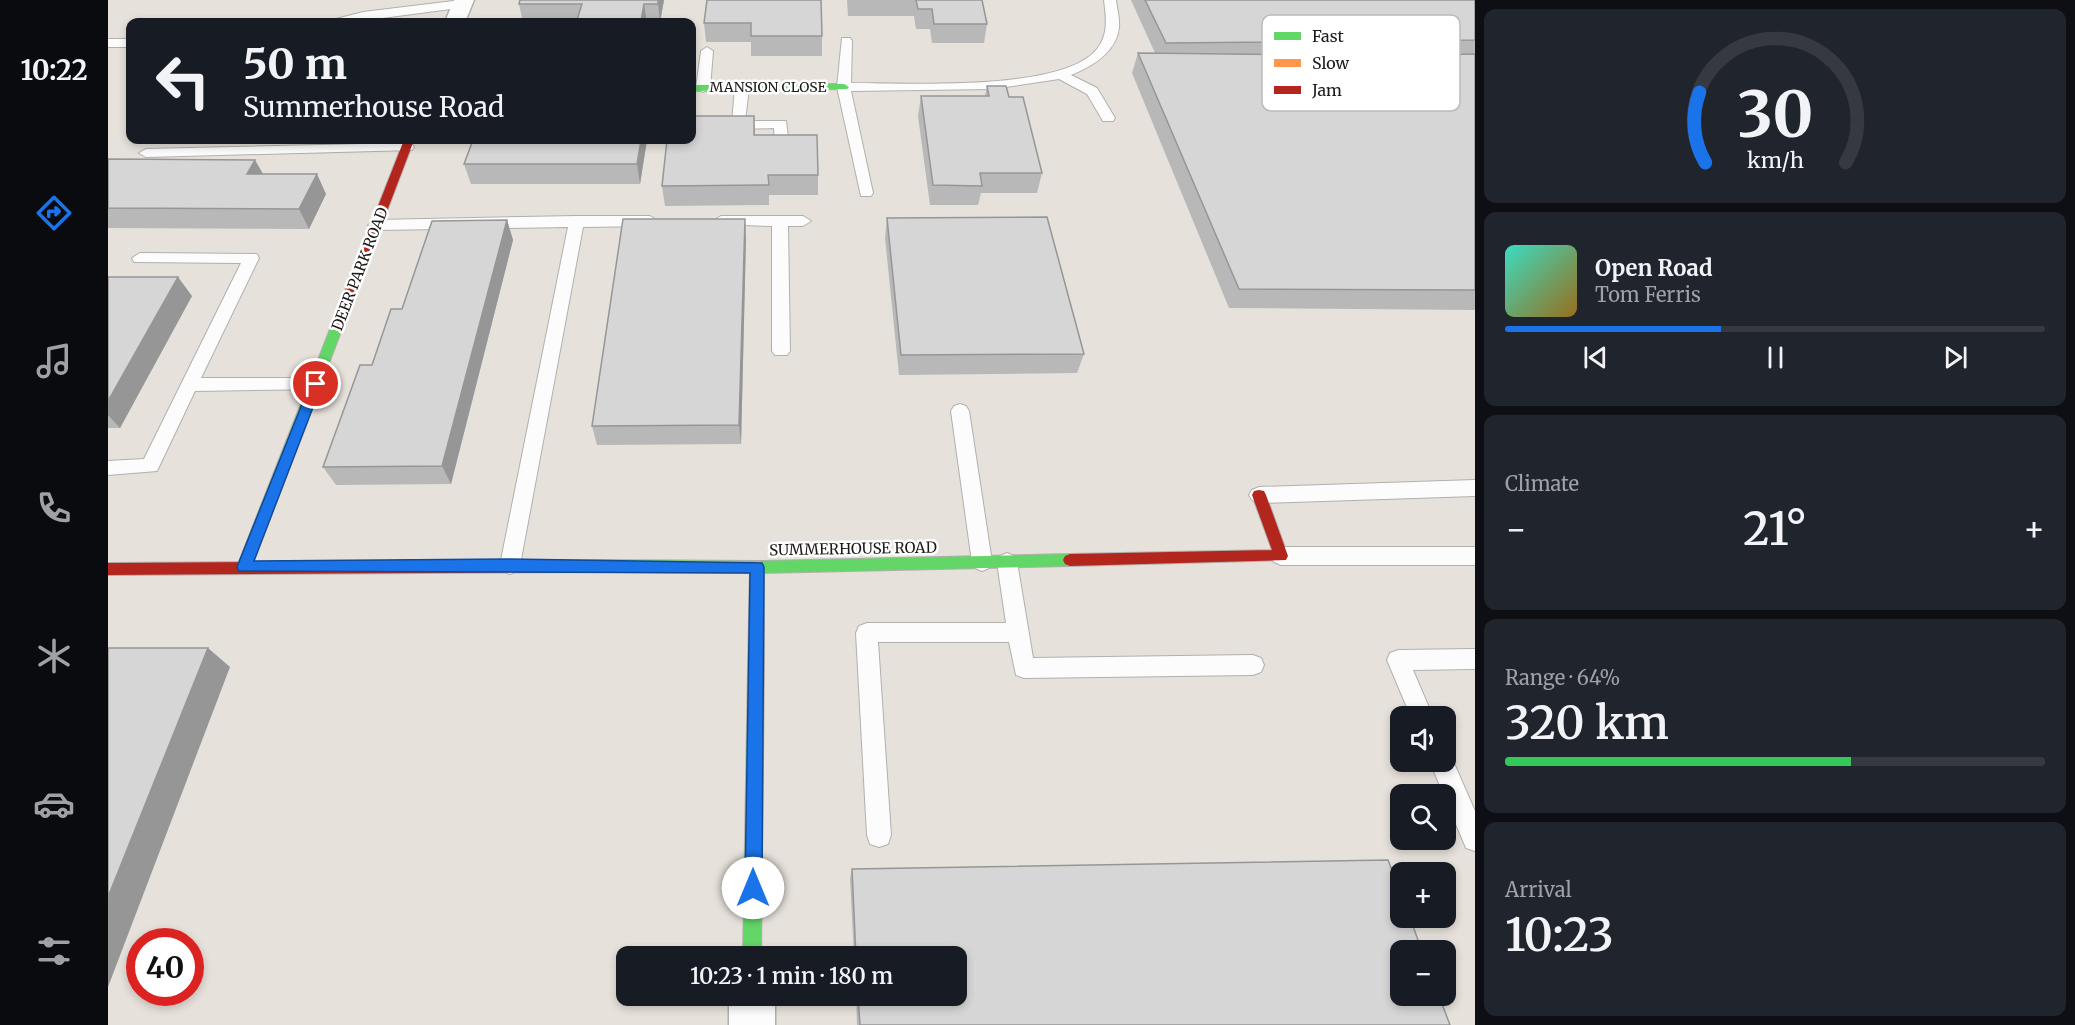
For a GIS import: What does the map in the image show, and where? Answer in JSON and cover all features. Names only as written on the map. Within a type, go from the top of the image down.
[{"type":"street","name":"MANSION CLOSE","points":[[697,88],[844,87]]},
{"type":"street","name":"DEER PARK ROAD","points":[[244,567],[408,144]]},
{"type":"street","points":[[1259,495],[1281,556]]},
{"type":"street","name":"SUMMERHOUSE ROAD","points":[[108,569],[510,565],[757,567],[1281,556]]},
{"type":"street","points":[[753,946],[757,567]]},
{"type":"street","points":[[752,1006],[752,1025]]},
{"type":"lane","points":[[844,87],[995,86],[1061,75],[1101,53],[1115,26],[1115,14],[1110,0]]},
{"type":"lane","points":[[357,18],[385,12],[460,9]]},
{"type":"lane","name":"MANSION CLOSE","points":[[846,40],[844,87],[866,193]]},
{"type":"lane","points":[[108,43],[126,43]]},
{"type":"lane","points":[[697,88],[706,51]]},
{"type":"lane","points":[[1061,75],[1092,91],[1108,118]]},
{"type":"lane","points":[[738,125],[742,88]]},
{"type":"lane","points":[[696,126],[782,124],[782,144]]},
{"type":"lane","points":[[146,153],[382,144]]},
{"type":"lane","points":[[510,565],[577,221]]},
{"type":"lane","points":[[376,225],[661,221]]},
{"type":"lane","points":[[709,221],[803,221]]},
{"type":"lane","points":[[780,221],[781,351]]},
{"type":"lane","points":[[108,468],[150,466],[251,258],[140,258]]},
{"type":"lane","points":[[189,385],[316,384]]},
{"type":"lane","points":[[960,411],[982,562]]},
{"type":"lane","points":[[1259,495],[1475,488]]},
{"type":"lane","points":[[1281,556],[1475,556]]},
{"type":"lane","points":[[1007,562],[1024,668],[1253,665]]},
{"type":"lane","points":[[879,835],[867,633],[1019,632]]},
{"type":"lane","points":[[1417,706],[1398,660],[1475,659]]},
{"type":"lane","points":[[1446,772],[1475,838]]},
{"type":"lane","points":[[737,1025],[752,1025]]},
{"type":"shaded area","points":[[108,0],[1475,0],[1475,1025],[108,1025]]},
{"type":"building","points":[[520,0],[658,0],[658,4],[644,4],[642,18],[578,18],[582,4],[519,4]]},
{"type":"building","points":[[707,0],[821,0],[822,36],[751,36],[751,23],[704,23]]},
{"type":"building","points":[[916,0],[982,0],[987,24],[934,24],[932,9],[918,9]]},
{"type":"building","points":[[1145,0],[1475,0],[1475,40],[1460,40],[1460,15],[1262,15],[1262,42],[1166,43]]},
{"type":"building","points":[[1138,53],[1262,54],[1262,111],[1460,111],[1460,54],[1475,54],[1475,290],[1239,289]]},
{"type":"building","points":[[987,86],[1006,86],[1009,97],[1023,97],[1042,173],[980,173],[982,186],[933,185],[921,96],[989,96]]},
{"type":"building","points":[[696,116],[754,116],[754,135],[817,135],[818,175],[768,175],[769,185],[662,186],[667,144],[696,144]]},
{"type":"building","points":[[472,144],[640,144],[637,164],[464,164]]},
{"type":"building","points":[[108,159],[255,160],[247,174],[317,174],[299,209],[108,208]]},
{"type":"building","points":[[1047,217],[1084,354],[901,355],[887,218]]},
{"type":"building","points":[[623,219],[745,219],[739,425],[592,426]]},
{"type":"building","points":[[507,220],[442,466],[323,467],[360,365],[372,365],[391,309],[402,309],[432,221]]},
{"type":"building","points":[[108,277],[178,277],[108,401]]},
{"type":"building","points":[[108,648],[208,648],[108,897]]},
{"type":"building","points":[[1388,860],[1390,865],[1390,928],[1414,928],[1418,940],[1390,940],[1390,1006],[1443,1006],[1450,1025],[860,1025],[859,1006],[967,1006],[967,946],[856,946],[852,869]]},
{"type":"traffic: fast","points":[[696,88],[844,87]]},
{"type":"traffic: fast","points":[[244,567],[338,324]]},
{"type":"traffic: fast","points":[[605,566],[757,567],[1070,560]]},
{"type":"traffic: fast","points":[[752,946],[756,666]]},
{"type":"traffic: slow","points":[[756,666],[757,567]]},
{"type":"traffic: jam","points":[[338,324],[407,144]]},
{"type":"traffic: jam","points":[[1070,560],[1281,556],[1259,495]]},
{"type":"traffic: jam","points":[[108,569],[605,566]]},
{"type":"route","points":[[316,384],[244,567],[510,565],[757,567],[753,888]]}]
